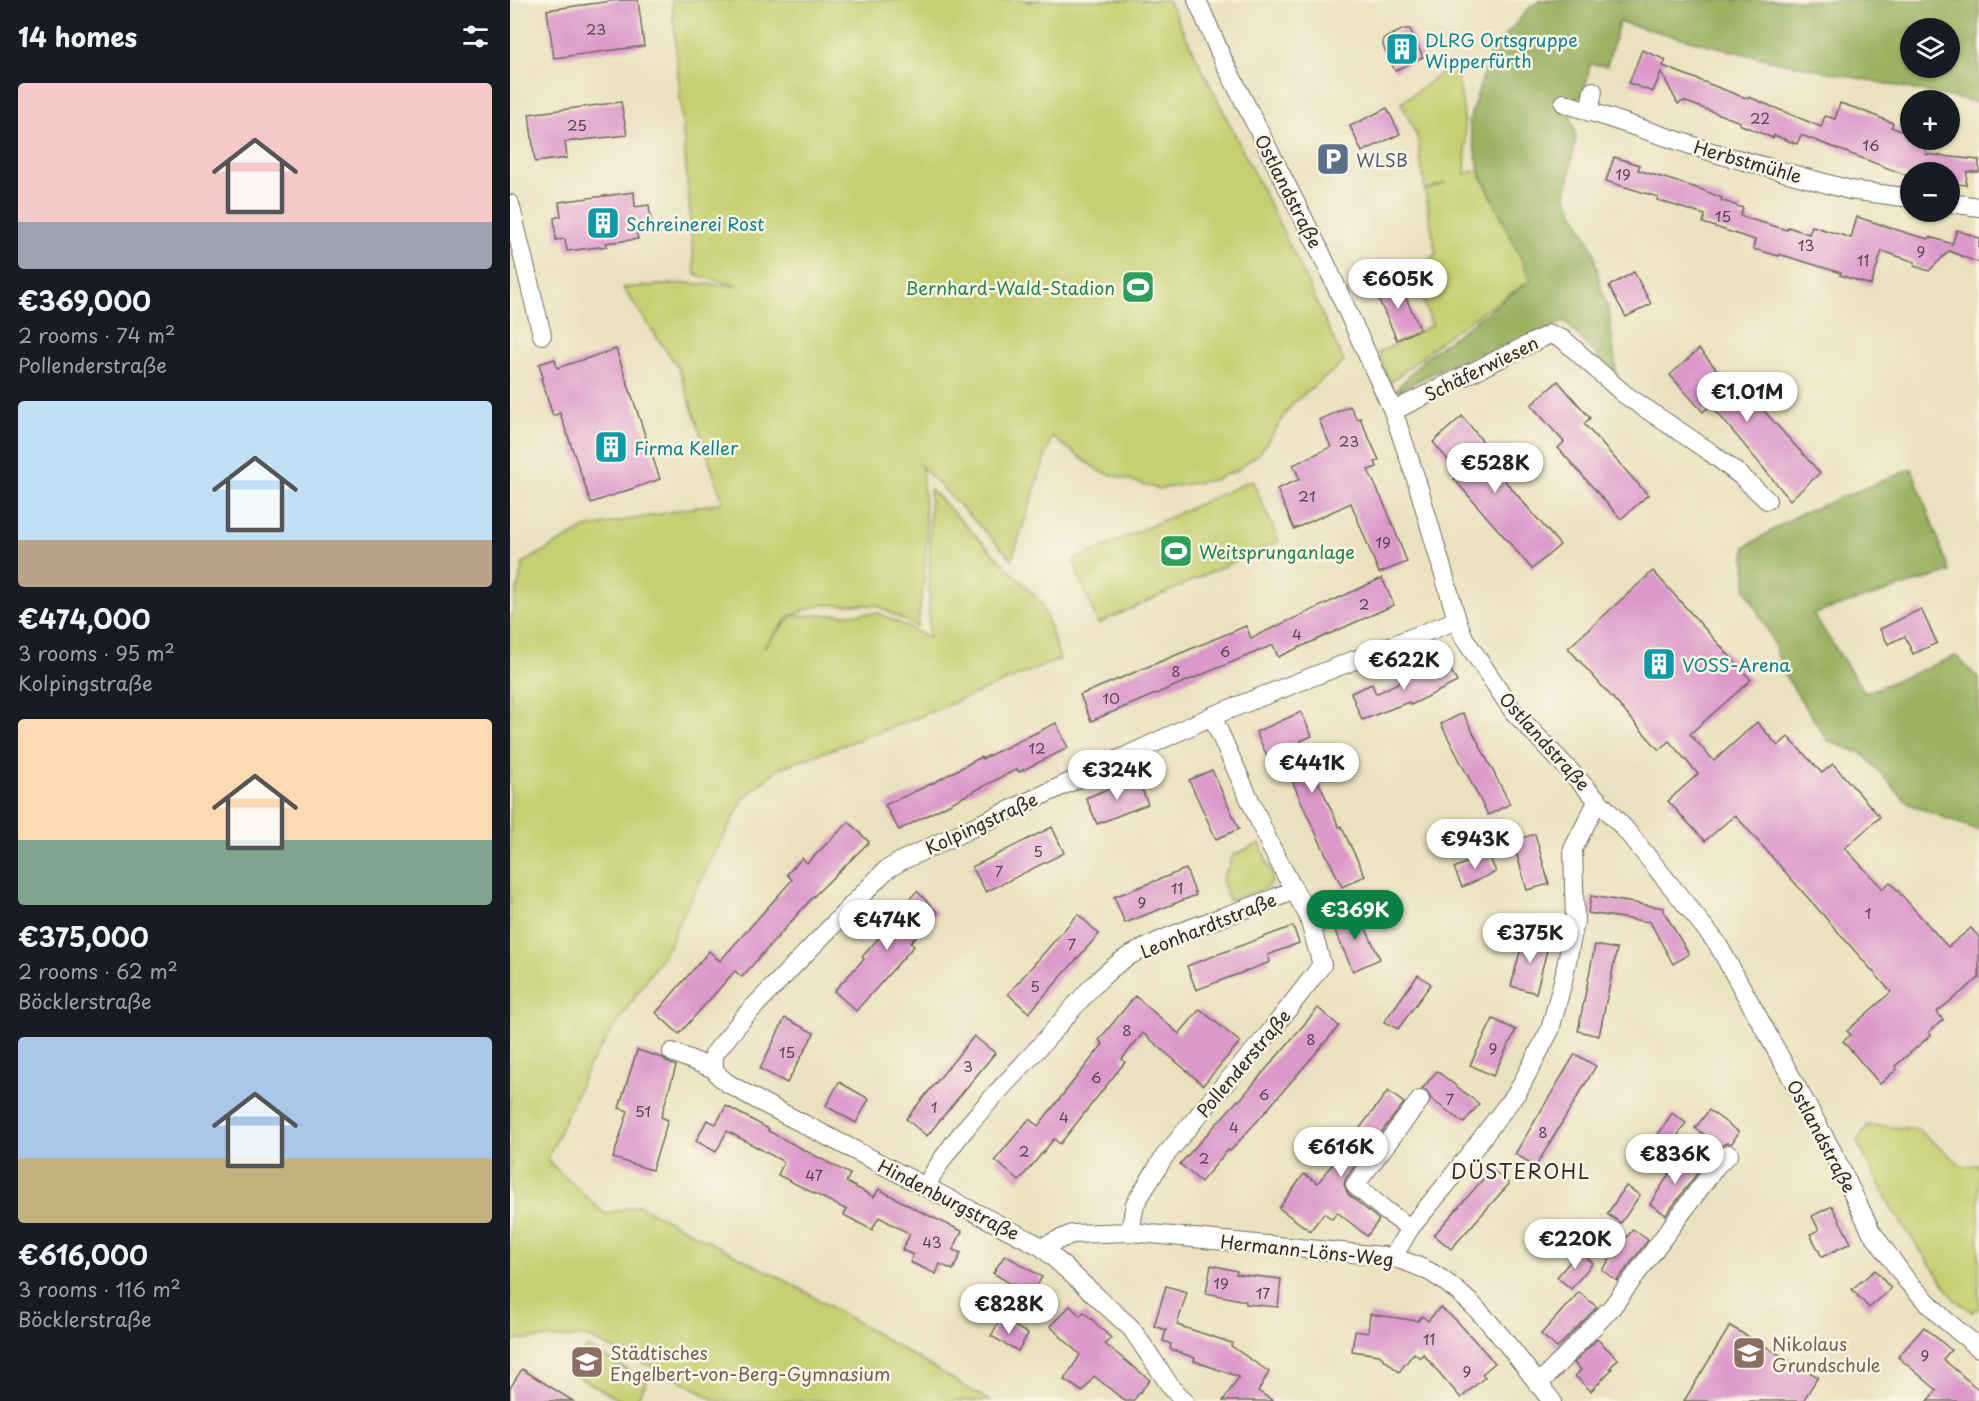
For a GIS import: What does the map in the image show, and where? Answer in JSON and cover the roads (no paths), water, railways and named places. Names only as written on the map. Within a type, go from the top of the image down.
[{"type":"street","name":"Ostlandstraße","points":[[1197,0],[1223,60],[1320,252],[1393,411],[1464,638],[1514,711],[1625,829],[1718,943],[1831,1149],[1871,1231],[1907,1281],[1945,1320],[1979,1348]]},
{"type":"street","points":[[1589,112],[1593,91]]},
{"type":"street","name":"Herbstmühle","points":[[1564,103],[1715,153],[1850,190],[1900,197]]},
{"type":"street","points":[[510,204],[542,335]]},
{"type":"street","points":[[1960,204],[1979,207]]},
{"type":"street","name":"Schäferwiesen","points":[[1393,411],[1550,334],[1564,340],[1624,393],[1710,452],[1767,500]]},
{"type":"street","name":"Kolpingstraße","points":[[714,1069],[714,1054],[746,1016],[886,870],[1212,716],[1457,620]]},
{"type":"street","name":"Leonhardtstraße","points":[[926,1186],[937,1165],[961,1135],[1100,980],[1128,956],[1224,915],[1294,890],[1271,847],[1212,716]]},
{"type":"street","points":[[1393,1257],[1410,1228],[1518,1090],[1550,1030],[1575,922],[1573,849],[1598,800]]},
{"type":"street","name":"Pollenderstraße","points":[[1130,1232],[1135,1204],[1164,1157],[1267,1036],[1322,965],[1308,915],[1294,890]]},
{"type":"street","name":"Hindenburgstraße","points":[[672,1052],[714,1069],[727,1083],[761,1102],[1042,1247],[1131,1328],[1171,1387],[1184,1401]]},
{"type":"street","points":[[1410,1228],[1355,1185],[1420,1100]]},
{"type":"street","points":[[1538,1384],[1612,1307],[1718,1165],[1729,1154]]},
{"type":"street","name":"Hermann-Löns-Weg","points":[[1042,1247],[1072,1234],[1130,1232],[1393,1257],[1430,1272],[1462,1295],[1493,1327],[1552,1401]]},
{"type":"place","name":"DLRG Ortsgruppe Wipperfürth","points":[[1402,49]]},
{"type":"place","name":"WLSB","points":[[1333,159]]},
{"type":"place","name":"Schreinerei Rost","points":[[603,223]]},
{"type":"place","name":"Bernhard-Wald-Stadion","points":[[1138,287]]},
{"type":"place","name":"Firma Keller","points":[[611,447]]},
{"type":"place","name":"Weitsprunganlage","points":[[1176,551]]},
{"type":"place","name":"VOSS-Arena","points":[[1659,664]]},
{"type":"place","name":"Nikolaus Grundschule","points":[[1749,1353]]},
{"type":"place","name":"Städtisches Engelbert-von-Berg-Gymnasium","points":[[587,1362]]},
{"type":"district","name":"DÜSTEROHL","points":[[1521,1171]]}]
